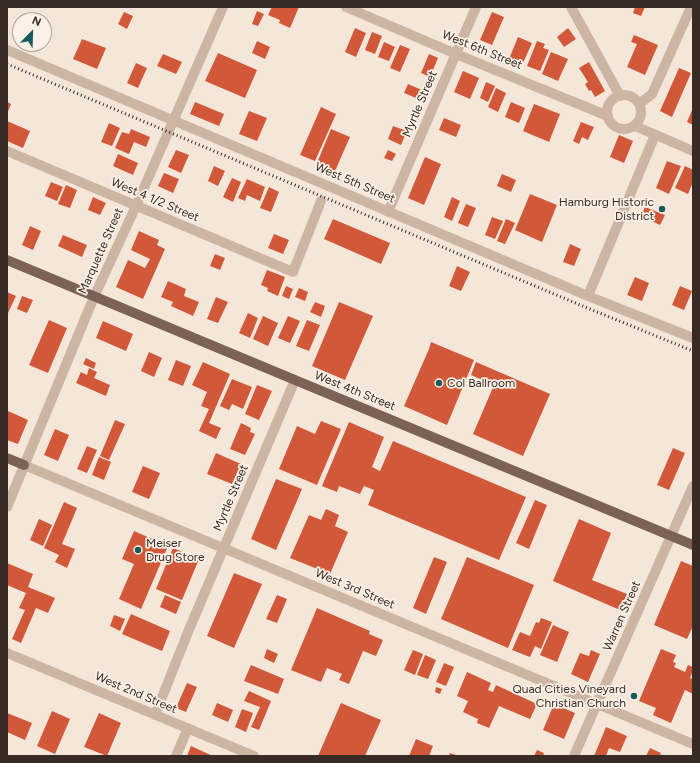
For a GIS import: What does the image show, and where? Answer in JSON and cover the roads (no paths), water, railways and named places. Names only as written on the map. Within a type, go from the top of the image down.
[{"type":"main road","name":"West 4th Street","points":[[7,260],[693,545]]},
{"type":"main road","name":"West 3rd Street","points":[[7,458],[24,465]]},
{"type":"street","name":"Marquette Street","points":[[7,506],[94,297],[136,206],[223,7]]},
{"type":"street","name":"West 6th Street","points":[[346,7],[608,116]]},
{"type":"street","name":"Myrtle Street","points":[[388,212],[476,7]]},
{"type":"street","points":[[571,7],[620,96]]},
{"type":"street","points":[[639,104],[652,94],[690,7]]},
{"type":"street","name":"West 5th Street","points":[[7,50],[588,296],[693,338]]},
{"type":"street","points":[[625,95],[631,96],[636,99],[639,104],[642,114],[640,120],[635,126],[627,129],[621,129],[612,124],[608,116],[608,107],[614,98],[625,95]]},
{"type":"street","points":[[635,126],[693,151]]},
{"type":"street","points":[[588,296],[655,135]]},
{"type":"street","name":"West 4 1/2 Street","points":[[7,151],[294,272],[321,200]]},
{"type":"street","name":"Myrtle Street","points":[[155,715],[188,632],[295,380]]},
{"type":"street","name":"West 3rd Street","points":[[24,465],[693,744]]},
{"type":"street","name":"Warren Street","points":[[574,756],[693,486]]},
{"type":"street","name":"West 2nd Street","points":[[7,653],[254,756]]},
{"type":"street","points":[[176,756],[188,728]]},
{"type":"railway","points":[[7,64],[693,351]]},
{"type":"place","name":"Hamburg Historic District","points":[[662,209]]},
{"type":"place","name":"Col Ballroom","points":[[439,383]]},
{"type":"place","name":"Meiser Drug Store","points":[[138,550]]},
{"type":"place","name":"Quad Cities Vineyard Christian Church","points":[[634,696]]}]
